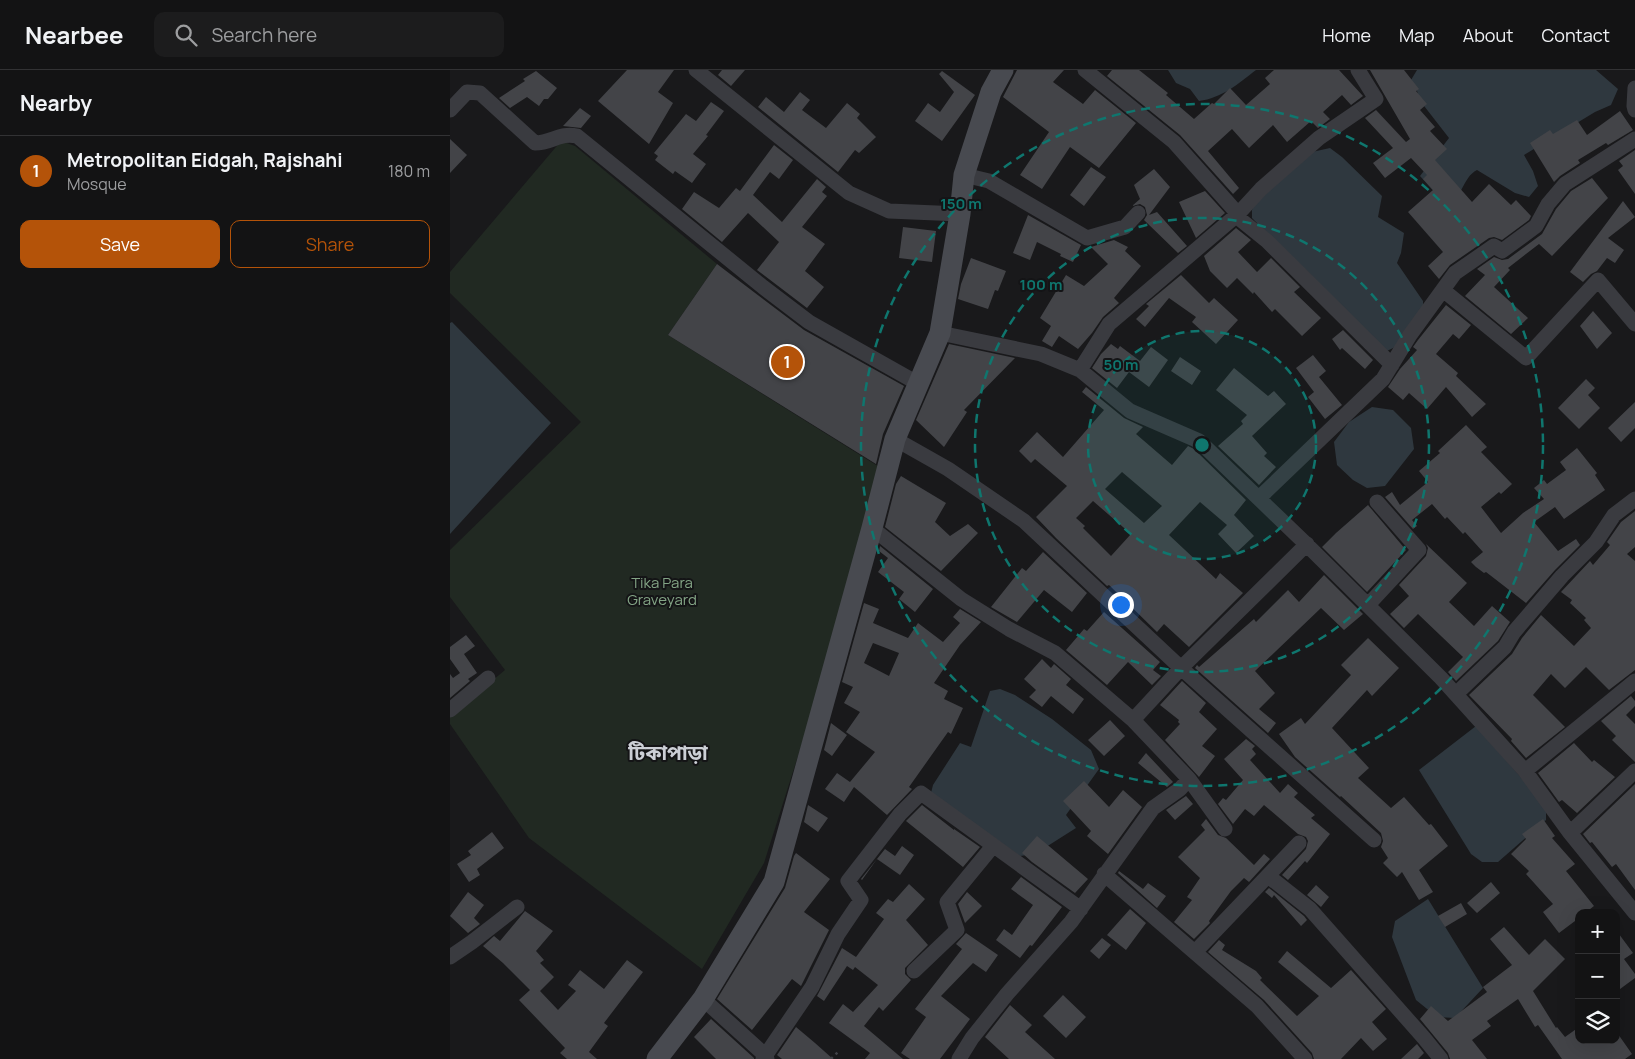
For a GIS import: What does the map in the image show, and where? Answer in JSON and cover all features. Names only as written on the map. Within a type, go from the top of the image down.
[{"type":"main road","points":[[657,1059],[702,999],[774,882],[895,439],[940,333],[960,214],[964,175],[997,72]]},
{"type":"street","points":[[696,70],[849,193],[889,211],[960,214]]},
{"type":"street","points":[[1085,70],[1174,142],[1238,214],[1241,220],[1267,241],[1392,365]]},
{"type":"street","points":[[1080,370],[1109,324],[1238,214],[1261,189],[1319,138],[1376,99],[1358,70]]},
{"type":"street","points":[[1635,88],[1635,110]]},
{"type":"street","points":[[450,110],[468,92],[480,93],[535,143],[544,143],[566,134],[577,136],[809,322],[919,384]]},
{"type":"street","points":[[1259,498],[1383,379],[1410,335],[1455,273],[1494,246],[1502,251],[1536,226],[1548,204],[1565,184],[1635,139]]},
{"type":"street","points":[[964,175],[989,181],[1087,238],[1125,227],[1138,213]]},
{"type":"street","points":[[1443,290],[1526,358],[1598,280],[1635,324]]},
{"type":"street","points":[[940,333],[1041,354],[1080,370],[1130,411],[1199,441],[1368,605],[1456,694],[1525,771],[1570,833],[1635,913]]},
{"type":"street","points":[[895,439],[948,470],[1024,521],[1181,668],[1374,840]]},
{"type":"street","points":[[1456,694],[1505,648],[1514,632],[1562,576],[1596,542],[1614,515],[1635,500]]},
{"type":"street","points":[[1368,605],[1419,550],[1377,502]]},
{"type":"street","points":[[872,528],[961,599],[1009,629],[1056,653],[1133,720],[1188,779],[1225,829]]},
{"type":"street","points":[[1133,720],[1158,691],[1306,544]]},
{"type":"street","points":[[450,710],[488,678]]},
{"type":"street","points":[[1525,771],[1635,681]]},
{"type":"street","points":[[1570,833],[1635,771]]},
{"type":"street","points":[[959,1059],[972,1038],[1007,994],[1081,909],[1104,874],[1153,808],[1180,789],[1188,779]]},
{"type":"street","points":[[702,999],[765,1058],[812,987],[838,934],[861,900],[848,881],[900,814],[921,793],[1081,909]]},
{"type":"street","points":[[1195,952],[1300,843]]},
{"type":"street","points":[[914,971],[957,930],[947,902],[993,846]]},
{"type":"street","points":[[1104,874],[1257,1006],[1305,1059]]},
{"type":"street","points":[[1268,876],[1310,909],[1441,1059]]},
{"type":"street","points":[[450,957],[517,907]]},
{"type":"path","points":[[832,1059],[839,1050]]},
{"type":"green space","name":"Tika Para Graveyard","points":[[561,141],[575,146],[717,264],[668,335],[881,468],[804,737],[764,863],[702,969],[529,838],[450,724],[450,716],[505,670],[450,597],[450,550],[581,422],[450,293],[450,272]]},
{"type":"shaded area","points":[[1168,70],[1256,70],[1222,94],[1199,101],[1190,89],[1176,83]]},
{"type":"shaded area","points":[[1417,70],[1596,70],[1618,89],[1611,105],[1595,112],[1524,155],[1533,171],[1538,186],[1529,197],[1515,193],[1477,170],[1472,173],[1457,196],[1446,205],[1420,176],[1449,138],[1421,102],[1417,91],[1408,85]]},
{"type":"shaded area","points":[[1330,148],[1342,157],[1382,196],[1378,217],[1404,233],[1401,253],[1397,263],[1423,301],[1423,307],[1395,347],[1385,352],[1252,218],[1252,210],[1255,203],[1312,152]]},
{"type":"shaded area","points":[[452,322],[551,423],[450,534],[450,323]]},
{"type":"shaded area","points":[[1372,407],[1393,410],[1411,428],[1414,449],[1385,486],[1367,488],[1353,480],[1337,465],[1334,442],[1349,422]]},
{"type":"shaded area","points":[[1000,689],[1015,695],[1052,719],[1091,750],[1099,769],[1066,815],[1076,828],[1035,854],[1020,856],[931,793],[933,785],[960,743],[971,747],[990,691]]},
{"type":"shaded area","points":[[1476,726],[1546,806],[1546,820],[1498,862],[1482,862],[1471,854],[1419,770]]},
{"type":"shaded area","points":[[1428,899],[1483,988],[1455,1018],[1437,1017],[1416,1000],[1392,937],[1395,921]]},
{"type":"building","points":[[627,70],[674,70],[658,92],[673,103],[649,144],[598,101]]},
{"type":"building","points":[[722,70],[745,70],[731,86],[718,75]]},
{"type":"building","points":[[1017,70],[1064,70],[1053,82],[1083,104],[1095,90],[1136,123],[1099,168],[1070,147],[1042,189],[1020,175],[1049,132],[1003,97]]},
{"type":"building","points":[[1112,70],[1139,70],[1168,93],[1166,95],[1194,119],[1212,103],[1214,104],[1230,88],[1246,105],[1270,84],[1265,78],[1274,70],[1339,70],[1363,96],[1351,105],[1342,95],[1323,112],[1330,119],[1318,128],[1311,121],[1287,142],[1273,125],[1249,148],[1232,129],[1208,151],[1239,188],[1233,194],[1180,135],[1107,76]]},
{"type":"building","points":[[1370,70],[1404,70],[1419,89],[1416,91],[1427,104],[1420,110],[1435,127],[1430,131],[1447,149],[1435,160],[1472,202],[1489,184],[1511,205],[1516,200],[1531,216],[1529,220],[1502,240],[1494,237],[1489,238],[1450,265],[1439,279],[1428,266],[1443,252],[1408,212],[1433,190],[1423,179],[1427,175],[1411,158],[1385,178],[1373,163],[1393,148],[1365,118],[1376,110],[1406,142],[1410,139]]},
{"type":"building","points":[[536,71],[557,88],[539,106],[527,97],[510,108],[499,98],[525,81],[523,79]]},
{"type":"building","points":[[942,71],[975,95],[942,141],[915,121],[928,103],[940,112],[954,92],[939,74]]},
{"type":"building","points":[[800,92],[810,100],[802,110],[826,128],[847,103],[860,114],[857,118],[876,137],[859,153],[855,150],[838,172],[758,107],[766,97],[784,112]]},
{"type":"building","points":[[711,102],[724,111],[706,135],[708,136],[693,154],[706,164],[692,183],[675,171],[673,174],[655,160],[658,156],[654,153],[686,114],[696,121]]},
{"type":"building","points":[[580,108],[591,116],[581,128],[563,126]]},
{"type":"building","points":[[1620,111],[1633,130],[1608,145],[1606,143],[1578,160],[1580,163],[1554,182],[1530,143],[1550,130],[1553,134],[1577,120],[1587,135]]},
{"type":"building","points":[[450,139],[467,155],[450,173]]},
{"type":"building","points":[[774,145],[793,160],[779,179],[770,172],[753,195],[782,222],[817,179],[826,187],[822,192],[827,196],[802,227],[825,244],[805,271],[824,287],[807,308],[757,270],[779,242],[748,213],[722,242],[682,209],[694,192],[719,208],[736,188],[740,191]]},
{"type":"building","points":[[1635,150],[1635,194],[1618,170],[1623,166],[1619,161]]},
{"type":"building","points":[[1091,167],[1106,177],[1084,206],[1070,195]]},
{"type":"building","points":[[1154,169],[1170,187],[1149,215],[1157,212],[1187,246],[1178,253],[1144,220],[1147,215],[1145,207],[1140,204],[1132,206],[1140,199],[1134,185]]},
{"type":"building","points":[[1592,178],[1608,198],[1552,256],[1539,244],[1508,268],[1510,270],[1494,287],[1528,318],[1511,334],[1465,296],[1485,275],[1477,269],[1494,257],[1502,260],[1508,259],[1542,234],[1556,209],[1571,191]]},
{"type":"building","points":[[1205,191],[1225,213],[1196,238],[1179,202]]},
{"type":"building","points":[[1623,201],[1635,217],[1608,238],[1624,250],[1615,263],[1607,258],[1597,271],[1583,282],[1570,272]]},
{"type":"building","points":[[1028,215],[1081,245],[1073,262],[1037,242],[1030,260],[1013,253]]},
{"type":"building","points":[[903,227],[936,231],[932,262],[899,258]]},
{"type":"building","points":[[1236,228],[1251,240],[1238,252],[1257,272],[1271,258],[1300,287],[1294,292],[1321,318],[1302,336],[1275,309],[1272,312],[1254,292],[1253,294],[1237,278],[1227,288],[1210,271],[1204,256]]},
{"type":"building","points":[[1114,240],[1128,247],[1125,251],[1141,266],[1114,298],[1119,303],[1103,317],[1078,349],[1059,336],[1052,347],[1042,341],[1051,326],[1040,318],[1066,275],[1084,286],[1108,264],[1091,247]]},
{"type":"building","points":[[971,258],[1006,271],[998,291],[995,290],[988,309],[958,299],[961,284]]},
{"type":"building","points":[[717,264],[804,330],[904,386],[883,434],[876,464],[668,335]]},
{"type":"building","points":[[1181,275],[1209,303],[1214,298],[1238,320],[1216,344],[1192,322],[1196,317],[1169,298],[1145,327],[1136,319],[1149,306],[1146,304]]},
{"type":"building","points":[[1446,305],[1471,325],[1459,339],[1453,334],[1436,354],[1458,373],[1456,376],[1486,404],[1472,417],[1446,387],[1427,409],[1409,393],[1403,400],[1388,387],[1400,369],[1417,350],[1413,347]]},
{"type":"building","points":[[1593,311],[1612,333],[1597,349],[1580,326]]},
{"type":"building","points":[[1343,330],[1373,360],[1365,369],[1342,348],[1340,350],[1332,339]]},
{"type":"building","points":[[949,344],[1015,358],[964,410],[967,412],[944,447],[916,420]]},
{"type":"building","points":[[1111,344],[1118,349],[1120,346],[1140,361],[1151,347],[1168,360],[1149,387],[1129,372],[1117,388],[1092,368],[1101,354]]},
{"type":"building","points":[[1313,355],[1326,371],[1319,377],[1342,405],[1325,419],[1308,397],[1314,392],[1296,368]]},
{"type":"building","points":[[1180,357],[1201,371],[1192,385],[1171,371]]},
{"type":"building","points":[[1234,368],[1268,396],[1274,391],[1286,404],[1252,436],[1267,453],[1264,456],[1276,467],[1259,485],[1218,446],[1243,424],[1241,421],[1247,415],[1216,390]]},
{"type":"building","points":[[1586,379],[1595,388],[1588,395],[1600,408],[1579,429],[1558,408]]},
{"type":"building","points":[[1086,387],[1124,418],[1143,427],[1136,434],[1172,465],[1188,446],[1194,449],[1246,500],[1234,515],[1254,536],[1236,553],[1218,534],[1227,525],[1200,502],[1169,535],[1216,579],[1220,573],[1243,593],[1189,647],[1164,624],[1157,632],[1036,517],[1067,486],[1035,459],[1031,463],[1019,451],[1037,432],[1063,457],[1104,410],[1082,392]],"holes":[[[1122,472],[1162,506],[1144,523],[1105,489]],[[1093,501],[1131,534],[1111,556],[1083,528],[1085,526],[1076,518]]]},
{"type":"building","points":[[1635,402],[1635,428],[1621,442],[1608,428]]},
{"type":"building","points":[[1466,425],[1487,447],[1481,452],[1512,484],[1481,507],[1501,533],[1523,513],[1544,499],[1534,488],[1544,480],[1547,484],[1566,470],[1560,462],[1577,448],[1597,473],[1595,475],[1605,490],[1564,519],[1555,507],[1534,522],[1558,551],[1576,539],[1580,545],[1526,603],[1471,562],[1483,552],[1465,532],[1463,534],[1447,517],[1445,519],[1432,504],[1412,520],[1417,526],[1413,529],[1385,497],[1392,492],[1400,505],[1428,482],[1419,471],[1440,453],[1438,451]]},
{"type":"building","points":[[901,476],[946,503],[935,522],[950,536],[968,524],[978,533],[941,571],[885,527],[896,484]]},
{"type":"building","points":[[1368,505],[1406,550],[1367,592],[1322,547]]},
{"type":"building","points":[[1635,511],[1635,547],[1627,554],[1635,561],[1635,670],[1609,690],[1586,667],[1565,688],[1551,674],[1533,695],[1565,727],[1526,758],[1511,741],[1512,739],[1469,695],[1512,654],[1522,638],[1541,615],[1574,646],[1591,628],[1584,620],[1586,618],[1570,603],[1572,600],[1561,592],[1590,561],[1593,565],[1610,545],[1607,542],[1621,522]]},
{"type":"building","points":[[1426,544],[1467,583],[1449,602],[1474,626],[1492,606],[1510,622],[1498,641],[1456,681],[1448,672],[1463,657],[1418,614],[1404,628],[1390,614],[1409,596],[1399,585],[1426,556],[1428,548]]},
{"type":"building","points":[[880,546],[933,589],[915,612],[899,599],[904,592],[878,572],[888,558],[879,551]]},
{"type":"building","points":[[1043,552],[1087,593],[1072,612],[1044,590],[1017,622],[991,607],[1022,568],[1026,571]]},
{"type":"building","points":[[1324,575],[1363,614],[1344,630],[1321,608],[1255,671],[1275,693],[1259,709],[1276,723],[1268,733],[1195,668],[1197,665],[1199,667],[1254,619],[1256,622],[1288,590],[1299,602]]},
{"type":"building","points":[[864,603],[879,609],[873,623],[908,638],[918,623],[943,642],[960,623],[953,617],[960,609],[981,622],[960,645],[934,683],[948,691],[944,699],[963,708],[951,734],[948,732],[909,787],[912,789],[887,815],[854,787],[844,802],[825,789],[837,773],[850,782],[875,752],[846,732],[860,712],[844,703],[853,687],[842,682]],"holes":[[[873,643],[899,653],[889,676],[864,663]]]},
{"type":"building","points":[[1104,612],[1160,662],[1153,670],[1161,676],[1152,685],[1128,662],[1107,685],[1066,650],[1084,629],[1087,631]]},
{"type":"building","points":[[466,635],[475,646],[464,654],[477,673],[468,679],[470,681],[450,698],[450,674],[453,678],[460,673],[450,659],[450,647]]},
{"type":"building","points":[[1368,638],[1399,668],[1372,696],[1367,690],[1332,728],[1369,768],[1358,778],[1391,808],[1404,797],[1429,825],[1431,824],[1448,846],[1419,870],[1433,892],[1419,900],[1402,872],[1397,877],[1383,863],[1388,858],[1381,847],[1383,841],[1381,833],[1295,757],[1279,734],[1301,718],[1305,724],[1351,675],[1341,665]]},
{"type":"building","points":[[1042,659],[1051,668],[1054,664],[1071,679],[1066,685],[1084,699],[1073,714],[1051,696],[1042,707],[1029,697],[1036,690],[1024,679]]},
{"type":"building","points":[[1182,681],[1206,703],[1199,712],[1217,729],[1202,746],[1215,756],[1199,777],[1165,740],[1180,724],[1179,720],[1160,705]]},
{"type":"building","points":[[1631,696],[1635,701],[1635,706],[1626,715],[1635,724],[1635,762],[1612,740],[1616,736],[1601,721]]},
{"type":"building","points":[[1110,720],[1125,736],[1104,756],[1088,740]]},
{"type":"building","points":[[831,723],[847,735],[832,756],[824,750]]},
{"type":"building","points":[[1246,739],[1255,746],[1252,749],[1256,754],[1250,760],[1280,793],[1288,784],[1298,793],[1294,797],[1315,815],[1311,818],[1330,834],[1307,863],[1305,861],[1288,880],[1282,875],[1306,849],[1308,841],[1306,837],[1298,834],[1264,805],[1254,816],[1245,809],[1233,824],[1218,804],[1223,798],[1226,800],[1243,780],[1224,759]]},
{"type":"building","points":[[1574,743],[1592,762],[1594,760],[1615,777],[1577,813],[1562,800],[1559,802],[1538,773]]},
{"type":"building","points":[[1146,753],[1173,782],[1167,787],[1138,763]]},
{"type":"building","points":[[1084,781],[1109,807],[1123,790],[1142,807],[1108,854],[1087,836],[1091,831],[1063,801]]},
{"type":"building","points":[[1635,784],[1635,890],[1616,864],[1612,867],[1583,834]]},
{"type":"building","points":[[1186,796],[1193,804],[1175,820],[1166,810]]},
{"type":"building","points":[[808,805],[828,818],[818,832],[804,822]]},
{"type":"building","points":[[922,805],[980,847],[963,867],[906,821]]},
{"type":"building","points":[[1206,819],[1218,835],[1226,838],[1254,865],[1264,854],[1270,859],[1249,882],[1244,878],[1231,891],[1209,921],[1210,923],[1194,939],[1174,922],[1192,900],[1187,897],[1200,878],[1178,857],[1205,830],[1201,825]]},
{"type":"building","points":[[1543,819],[1555,836],[1552,838],[1575,864],[1566,871],[1594,906],[1590,909],[1575,909],[1575,921],[1559,933],[1543,912],[1553,904],[1526,874],[1529,871],[1511,854],[1526,839],[1522,834]]},
{"type":"building","points":[[492,832],[504,848],[477,869],[480,875],[469,882],[457,864],[471,855],[468,851]]},
{"type":"building","points":[[1037,836],[1088,879],[1075,893],[1022,853]]},
{"type":"building","points":[[902,846],[914,855],[900,875],[877,859],[885,849],[895,856]]},
{"type":"building","points":[[796,853],[830,879],[804,912],[829,930],[801,986],[792,979],[752,1030],[717,999],[785,888]]},
{"type":"building","points":[[877,859],[862,880],[861,879]]},
{"type":"building","points":[[1119,871],[1143,889],[1148,883],[1166,896],[1157,908],[1118,873]]},
{"type":"building","points":[[1021,877],[1062,907],[1032,946],[1030,945],[1020,958],[996,940],[1004,929],[1012,935],[1033,905],[1011,889]]},
{"type":"building","points":[[1491,882],[1500,893],[1477,913],[1467,903]]},
{"type":"building","points":[[909,884],[925,899],[906,920],[928,945],[905,968],[905,974],[911,980],[883,1011],[879,1007],[864,1026],[903,1059],[865,1059],[870,1053],[829,1023],[843,1004],[853,1012],[878,985],[855,967],[853,970],[847,966],[824,1001],[817,996],[842,948],[856,957],[884,919],[876,913],[888,899],[893,902]]},
{"type":"building","points":[[1316,885],[1329,897],[1321,907],[1307,895]]},
{"type":"building","points":[[1269,888],[1304,916],[1307,920],[1301,926],[1274,895],[1272,898],[1265,892]]},
{"type":"building","points":[[468,892],[484,905],[474,918],[480,924],[468,933],[450,916]]},
{"type":"building","points":[[967,892],[982,906],[965,923],[958,904]]},
{"type":"building","points":[[1461,903],[1467,914],[1445,927],[1438,916]]},
{"type":"building","points":[[1130,909],[1146,923],[1126,950],[1107,935]]},
{"type":"building","points":[[525,911],[553,931],[536,951],[544,960],[540,963],[554,977],[540,991],[558,1010],[576,991],[568,985],[580,970],[604,989],[627,960],[643,972],[604,1023],[608,1026],[589,1052],[597,1059],[567,1059],[560,1053],[565,1048],[519,1000],[530,990],[483,946],[494,936],[500,941]]},
{"type":"building","points":[[1504,927],[1529,955],[1545,939],[1565,959],[1533,991],[1556,1028],[1565,1037],[1575,1030],[1575,1044],[1620,1044],[1620,1037],[1632,1054],[1625,1059],[1562,1059],[1538,1025],[1535,1027],[1518,999],[1487,1021],[1491,1026],[1472,1040],[1487,1059],[1450,1059],[1448,1053],[1420,1019],[1431,1006],[1448,1021],[1487,992],[1483,987],[1512,965],[1490,939]]},
{"type":"building","points":[[966,933],[998,955],[986,972],[973,963],[941,996],[970,1019],[940,1059],[910,1059],[901,1053],[926,1017],[915,1009],[962,949],[956,944]]},
{"type":"building","points":[[1620,935],[1633,953],[1624,959],[1635,974],[1635,978],[1620,989]]},
{"type":"building","points":[[1102,938],[1111,945],[1099,959],[1090,951]]},
{"type":"building","points":[[1219,940],[1225,945],[1222,950],[1256,971],[1262,978],[1260,980],[1297,1016],[1319,996],[1278,962],[1287,951],[1331,988],[1351,970],[1386,1009],[1372,1022],[1387,1039],[1373,1051],[1361,1038],[1341,1059],[1314,1059],[1312,1053],[1264,1000],[1208,952]]},
{"type":"building","points":[[1063,995],[1086,1017],[1066,1038],[1043,1016]]},
{"type":"building","points":[[1010,1005],[1032,1025],[1025,1032],[1055,1059],[1009,1059],[985,1037]]},
{"type":"building","points":[[711,1019],[754,1059],[716,1059],[694,1037]]},
{"type":"building","points":[[796,1027],[833,1059],[782,1059],[777,1055]]},
{"type":"building","points":[[1417,1044],[1424,1053],[1418,1059],[1401,1059]]},
{"type":"place","name":"Metropolitan Eidgah, Rajshahi","points":[[787,362]]},
{"type":"district","name":"টিকাপাড়া","points":[[668,752]]}]
